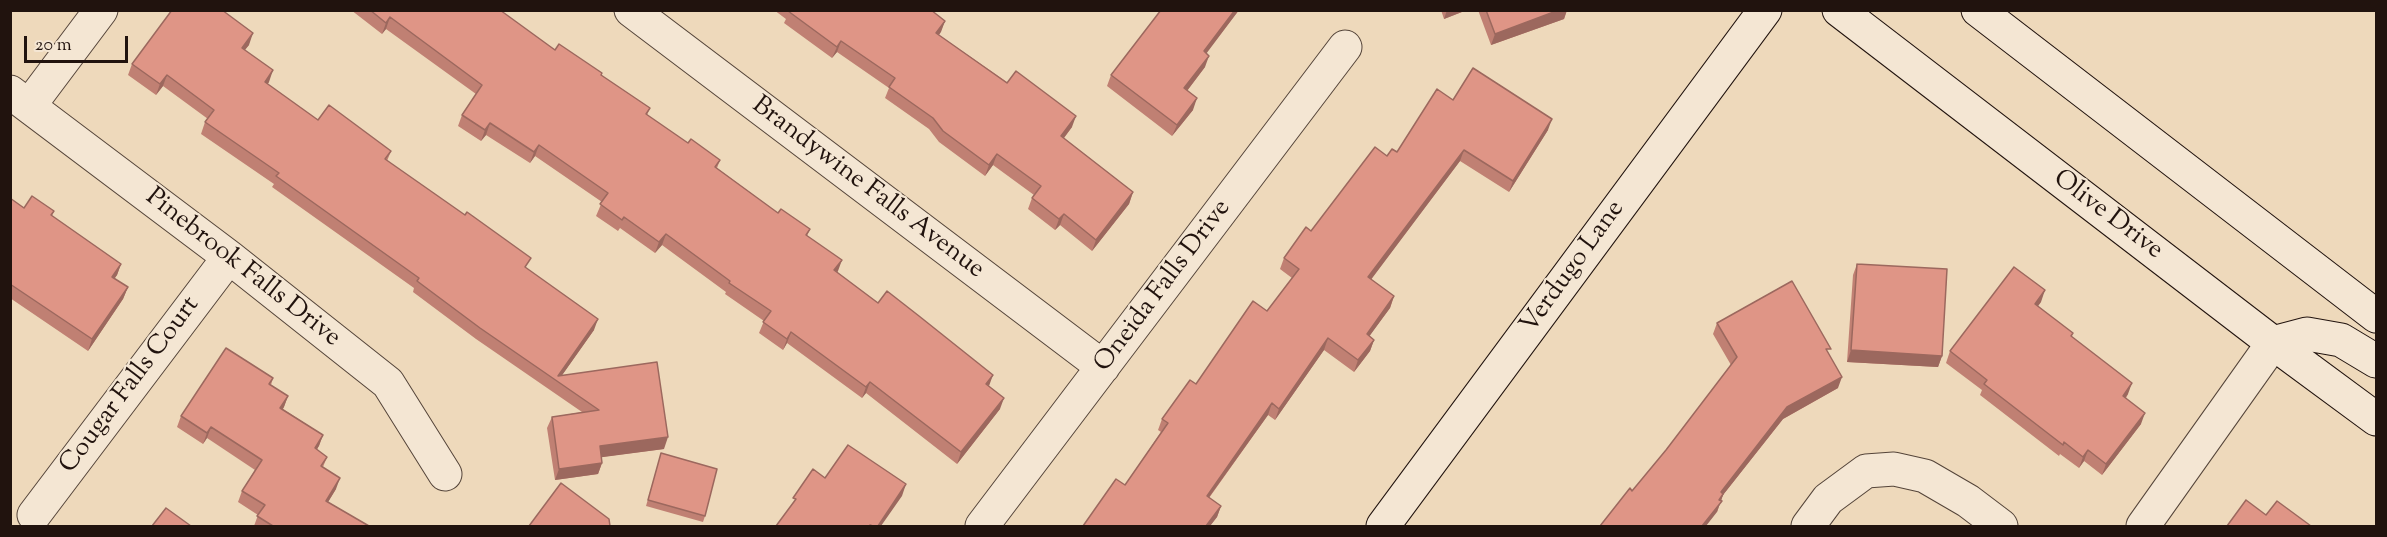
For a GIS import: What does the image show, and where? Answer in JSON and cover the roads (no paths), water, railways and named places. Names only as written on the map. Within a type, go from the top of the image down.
[{"type":"street","points":[[20,99],[101,10]]},
{"type":"street","name":"Brandywine Falls Avenue","points":[[631,10],[1103,367]]},
{"type":"street","name":"Verdugo Lane","points":[[1383,526],[1765,10]]},
{"type":"street","name":"Olive Drive","points":[[1839,10],[2273,343],[2376,419]]},
{"type":"street","points":[[1978,10],[2376,316]]},
{"type":"street","name":"Oneida Falls Drive","points":[[982,526],[1345,47]]},
{"type":"street","name":"Pinebrook Falls Drive","points":[[20,99],[229,257],[388,383],[445,474]]},
{"type":"street","name":"Cougar Falls Court","points":[[34,515],[229,257]]},
{"type":"street","points":[[2143,526],[2273,343],[2307,334],[2341,340],[2376,361]]},
{"type":"street","points":[[1808,526],[1828,499],[1866,471],[1894,469],[1925,476],[1968,501],[2001,526]]}]
